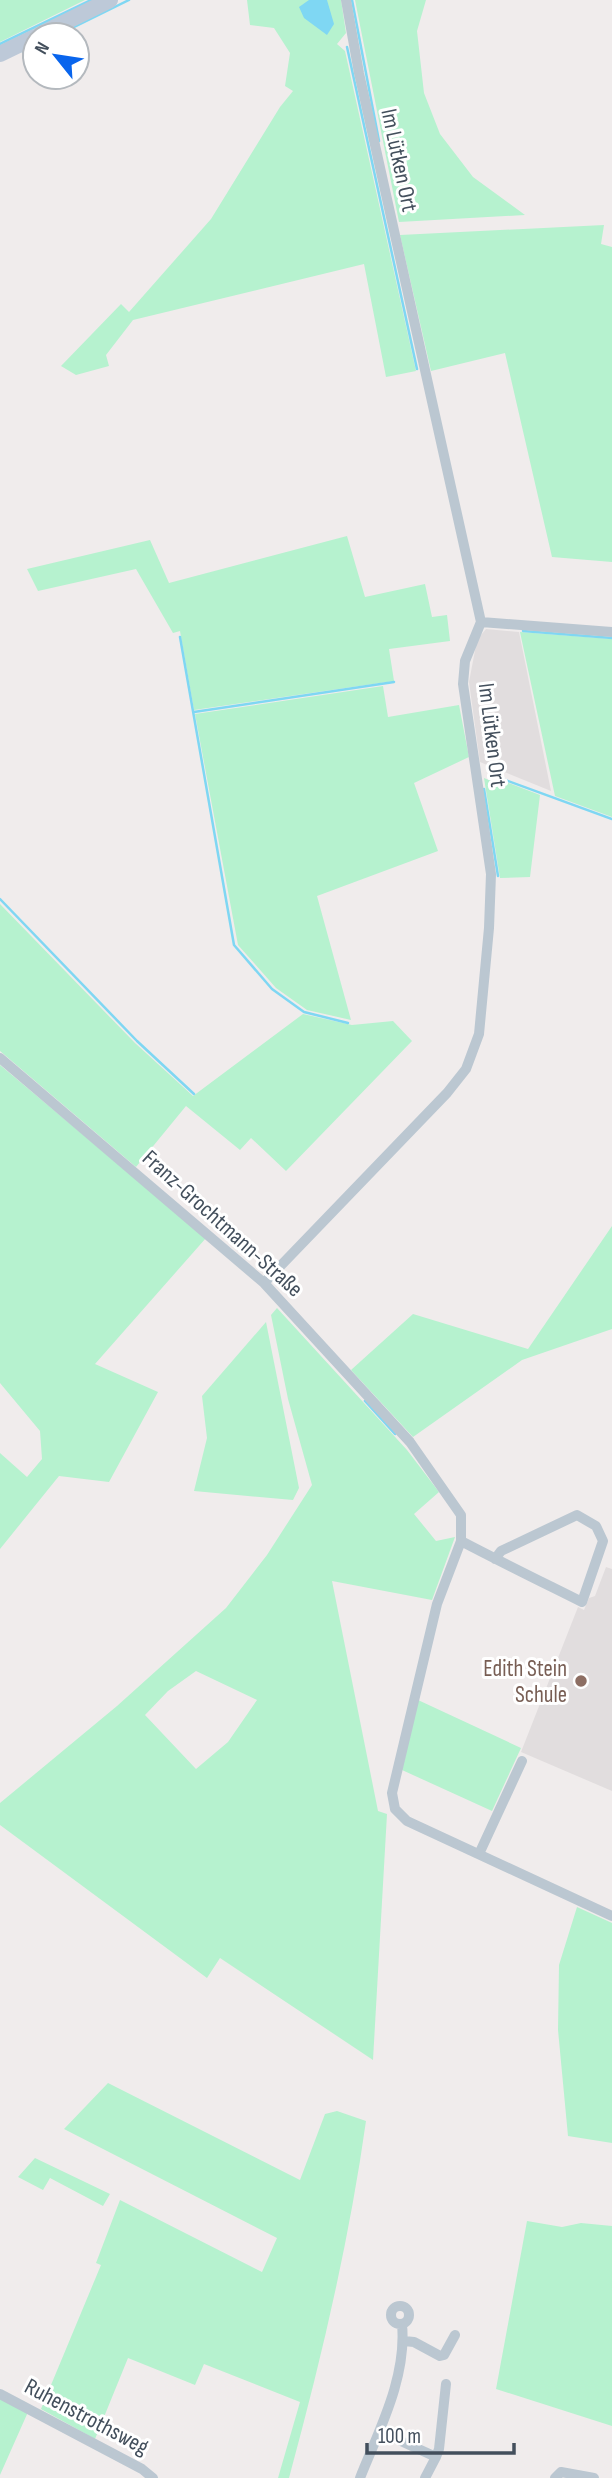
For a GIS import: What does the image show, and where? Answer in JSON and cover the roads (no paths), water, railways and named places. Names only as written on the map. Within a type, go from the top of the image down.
[{"type":"main road","points":[[67,21],[110,0]]},
{"type":"main road","points":[[0,54],[21,44]]},
{"type":"street","name":"Im Lütken Ort","points":[[264,1283],[447,1093],[466,1069],[474,1051],[486,968],[491,874],[463,684],[465,661],[481,622],[359,73],[346,0]]},
{"type":"street","points":[[481,622],[612,632]]},
{"type":"street","name":"Franz-Grochtmann-Straße","points":[[0,1058],[264,1283],[410,1442],[461,1515],[461,1541],[437,1604],[393,1801],[395,1809],[407,1821],[612,1916]]},
{"type":"street","points":[[461,1541],[495,1559],[582,1602],[603,1541],[596,1526],[577,1515],[501,1551],[495,1559]]},
{"type":"street","points":[[479,1854],[523,1761]]},
{"type":"street","points":[[360,2478],[381,2432],[404,2341],[402,2324]]},
{"type":"street","points":[[404,2341],[414,2342],[440,2356],[444,2355],[455,2335]]},
{"type":"street","points":[[425,2478],[436,2456],[446,2384]]},
{"type":"street","name":"Ruhenstrothsweg","points":[[0,2393],[142,2469],[153,2478]]},
{"type":"street","points":[[381,2432],[436,2456]]},
{"type":"street","points":[[555,2478],[561,2472],[570,2472],[594,2478]]},
{"type":"water","points":[[309,0],[327,0],[334,24],[327,35],[304,18],[299,7]]},
{"type":"waterway","points":[[0,44],[91,0]]},
{"type":"waterway","points":[[86,21],[129,0]]},
{"type":"waterway","points":[[352,0],[379,141]]},
{"type":"waterway","points":[[347,47],[417,369]]},
{"type":"waterway","points":[[523,631],[612,638]]},
{"type":"waterway","points":[[180,637],[234,945],[272,989],[304,1012],[348,1023]]},
{"type":"waterway","points":[[194,712],[394,682]]},
{"type":"waterway","points":[[497,777],[612,819]]},
{"type":"waterway","points":[[484,789],[498,876]]},
{"type":"waterway","points":[[0,899],[137,1041],[194,1094]]},
{"type":"waterway","points":[[365,1401],[395,1434]]},
{"type":"place","name":"Edith Stein Schule","points":[[581,1681]]}]
